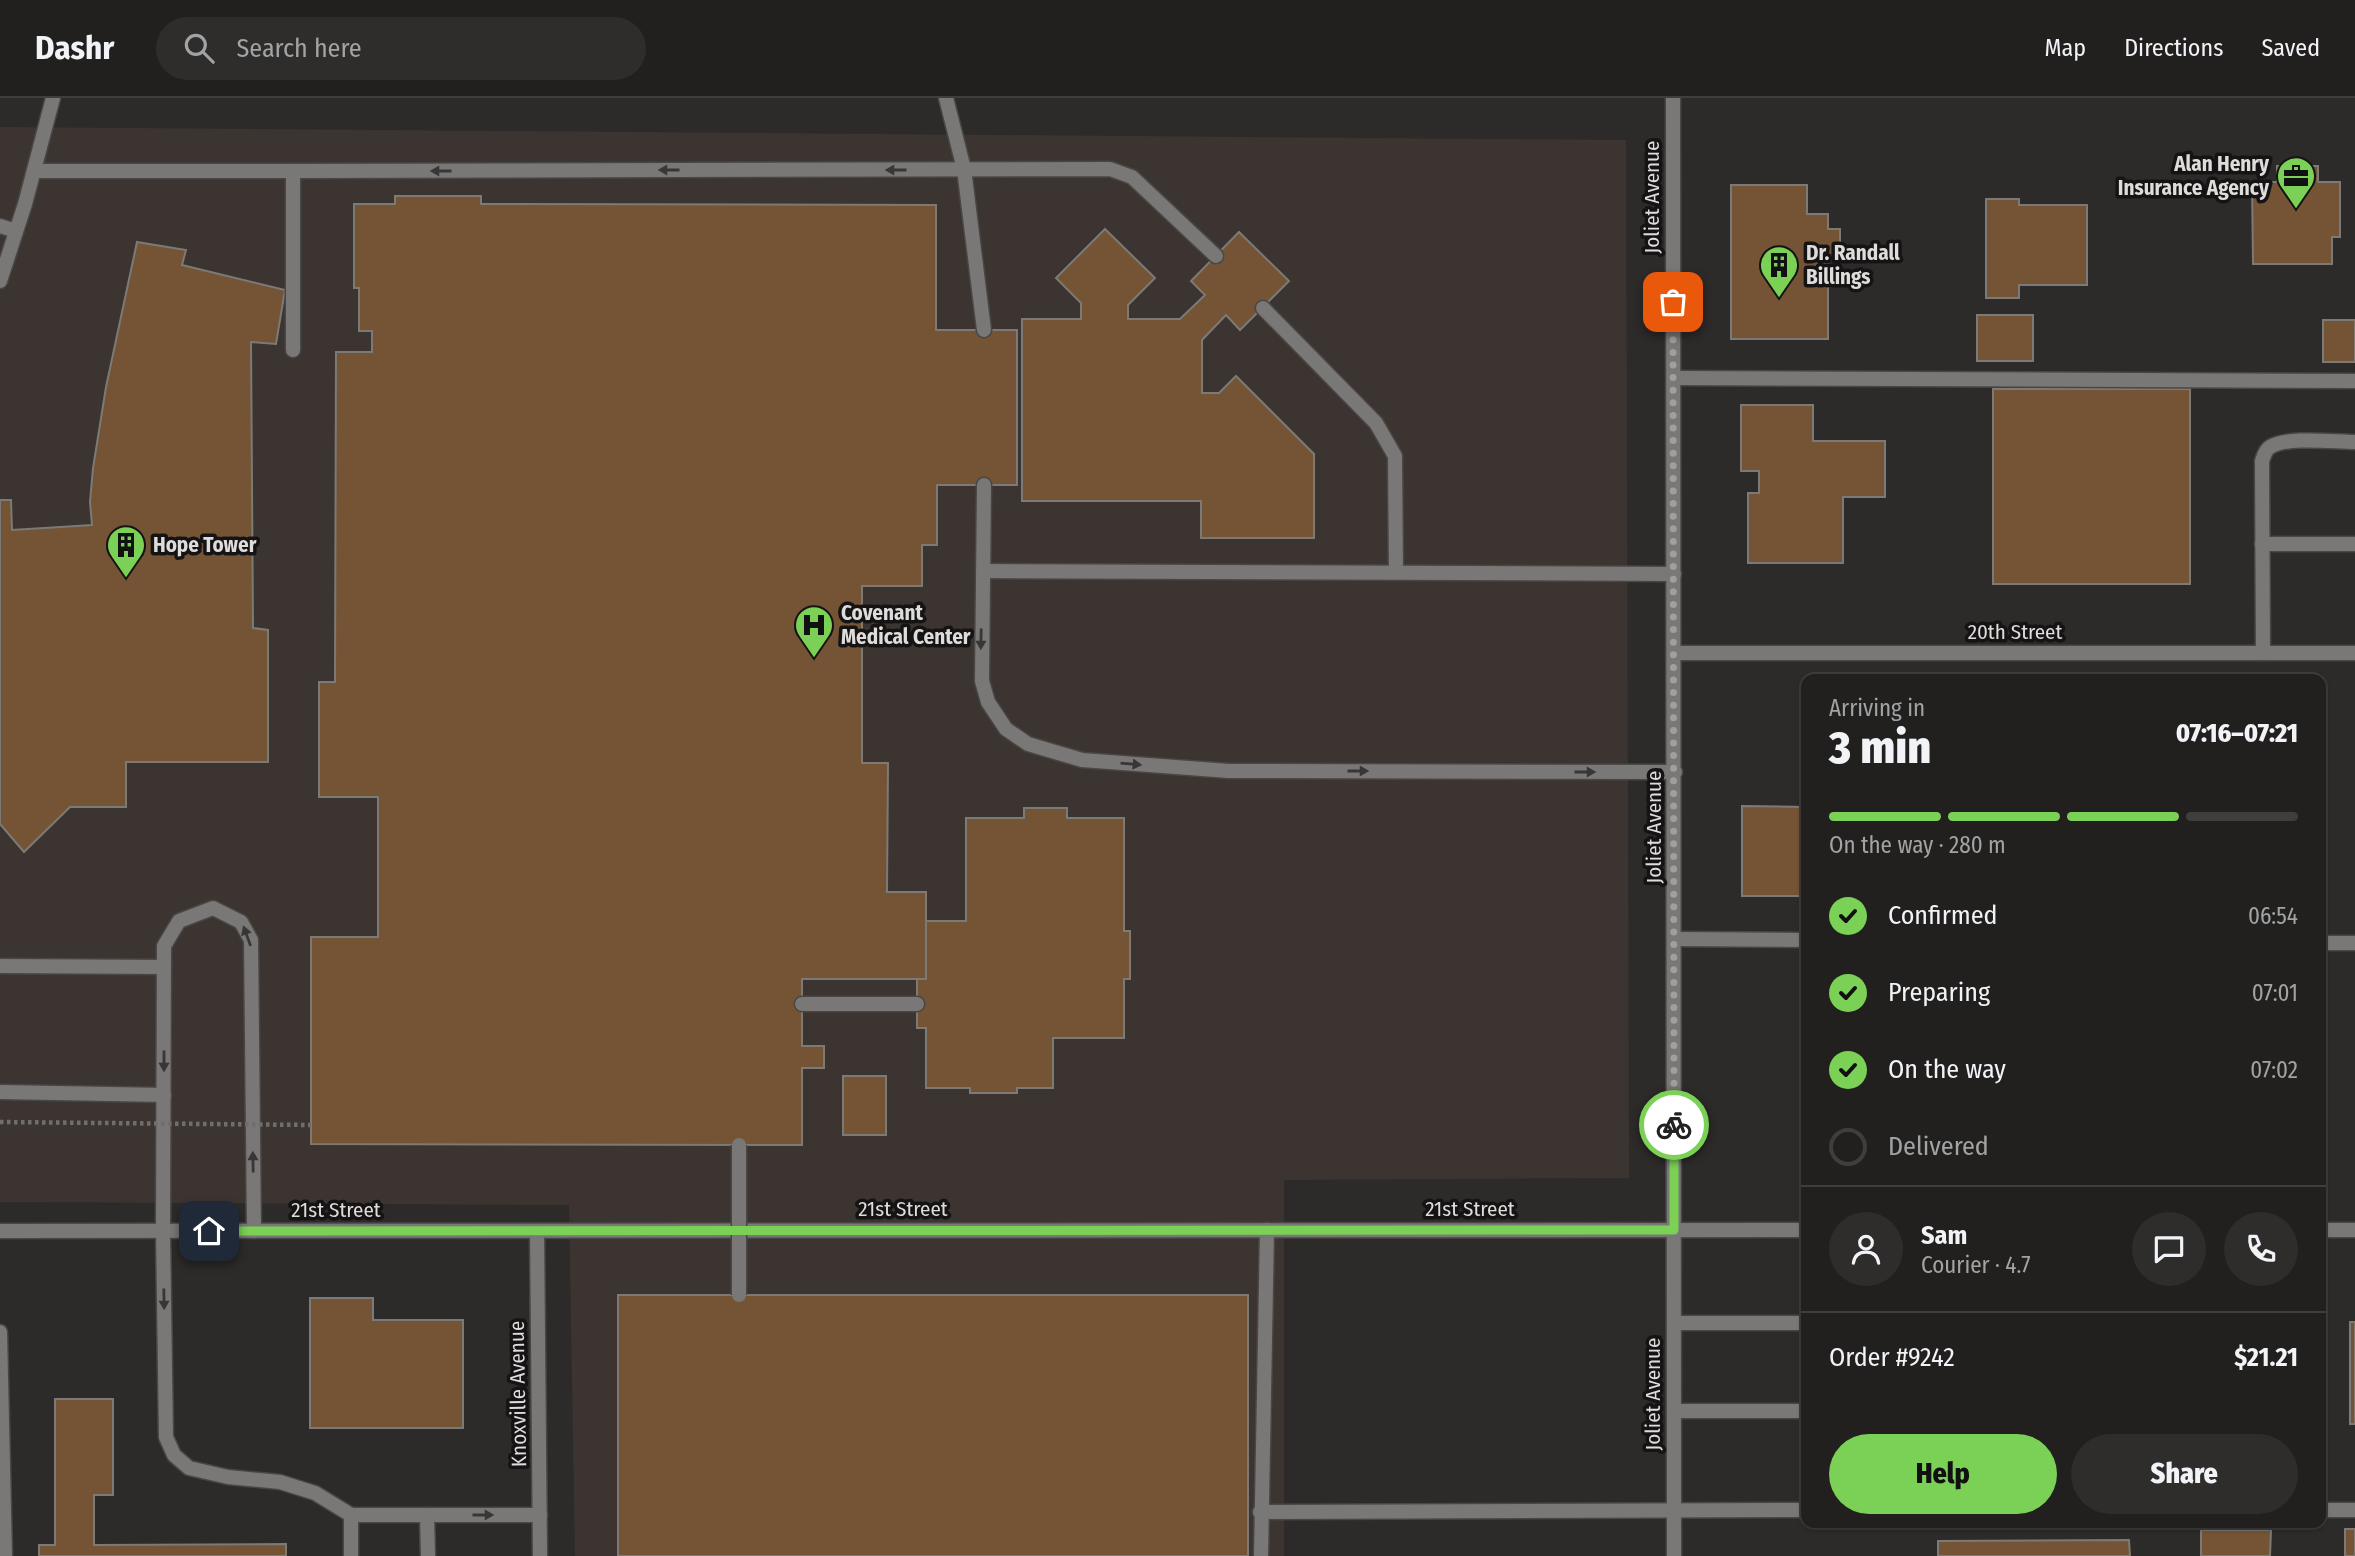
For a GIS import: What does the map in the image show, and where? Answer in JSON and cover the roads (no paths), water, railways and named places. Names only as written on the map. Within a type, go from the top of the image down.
[{"type":"street","points":[[0,281],[53,98]]},
{"type":"street","points":[[946,98],[964,169],[984,330]]},
{"type":"street","name":"Joliet Avenue","points":[[1673,98],[1674,1556]]},
{"type":"street","points":[[34,170],[1110,169],[1132,177],[1216,256]]},
{"type":"street","points":[[293,171],[293,351]]},
{"type":"street","points":[[0,226],[16,231]]},
{"type":"street","points":[[1263,308],[1376,423],[1395,456],[1396,572]]},
{"type":"street","points":[[1674,378],[2355,381]]},
{"type":"street","points":[[2263,653],[2262,461],[2265,452],[2271,446],[2288,441],[2355,442]]},
{"type":"street","points":[[984,485],[982,681],[988,702],[1006,729],[1028,744],[1082,760],[1229,771],[1675,772]]},
{"type":"street","points":[[2262,544],[2355,544]]},
{"type":"street","points":[[983,571],[1674,574]]},
{"type":"street","name":"20th Street","points":[[1675,653],[2355,653]]},
{"type":"street","points":[[254,1231],[251,940],[241,922],[213,908],[179,921],[164,946],[163,1231],[166,1437],[174,1455],[189,1468],[228,1477],[280,1482],[315,1493],[351,1515],[540,1515]]},
{"type":"street","points":[[1674,939],[1801,940]]},
{"type":"street","points":[[2326,943],[2355,943]]},
{"type":"street","points":[[0,966],[164,967]]},
{"type":"street","points":[[802,1004],[917,1004]]},
{"type":"street","points":[[0,1092],[164,1095]]},
{"type":"street","points":[[739,1145],[739,1295]]},
{"type":"street","points":[[1261,1556],[1267,1230]]},
{"type":"street","name":"21st Street","points":[[0,1231],[1801,1230]]},
{"type":"street","points":[[2326,1230],[2355,1230]]},
{"type":"street","name":"Knoxville Avenue","points":[[537,1231],[540,1556]]},
{"type":"street","points":[[1674,1323],[1801,1323]]},
{"type":"street","points":[[0,1332],[5,1556]]},
{"type":"street","points":[[1674,1411],[1801,1412]]},
{"type":"street","points":[[1260,1512],[1801,1510]]},
{"type":"street","points":[[2326,1510],[2355,1510]]},
{"type":"street","points":[[351,1515],[351,1556]]},
{"type":"street","points":[[426,1515],[428,1556]]},
{"type":"place","name":"Alan Henry Insurance Agency","points":[[2296,210]]},
{"type":"place","name":"Dr. Randall Billings","points":[[1779,299]]},
{"type":"place","name":"Hope Tower","points":[[126,579]]},
{"type":"place","name":"Covenant Medical Center","points":[[814,659]]}]
